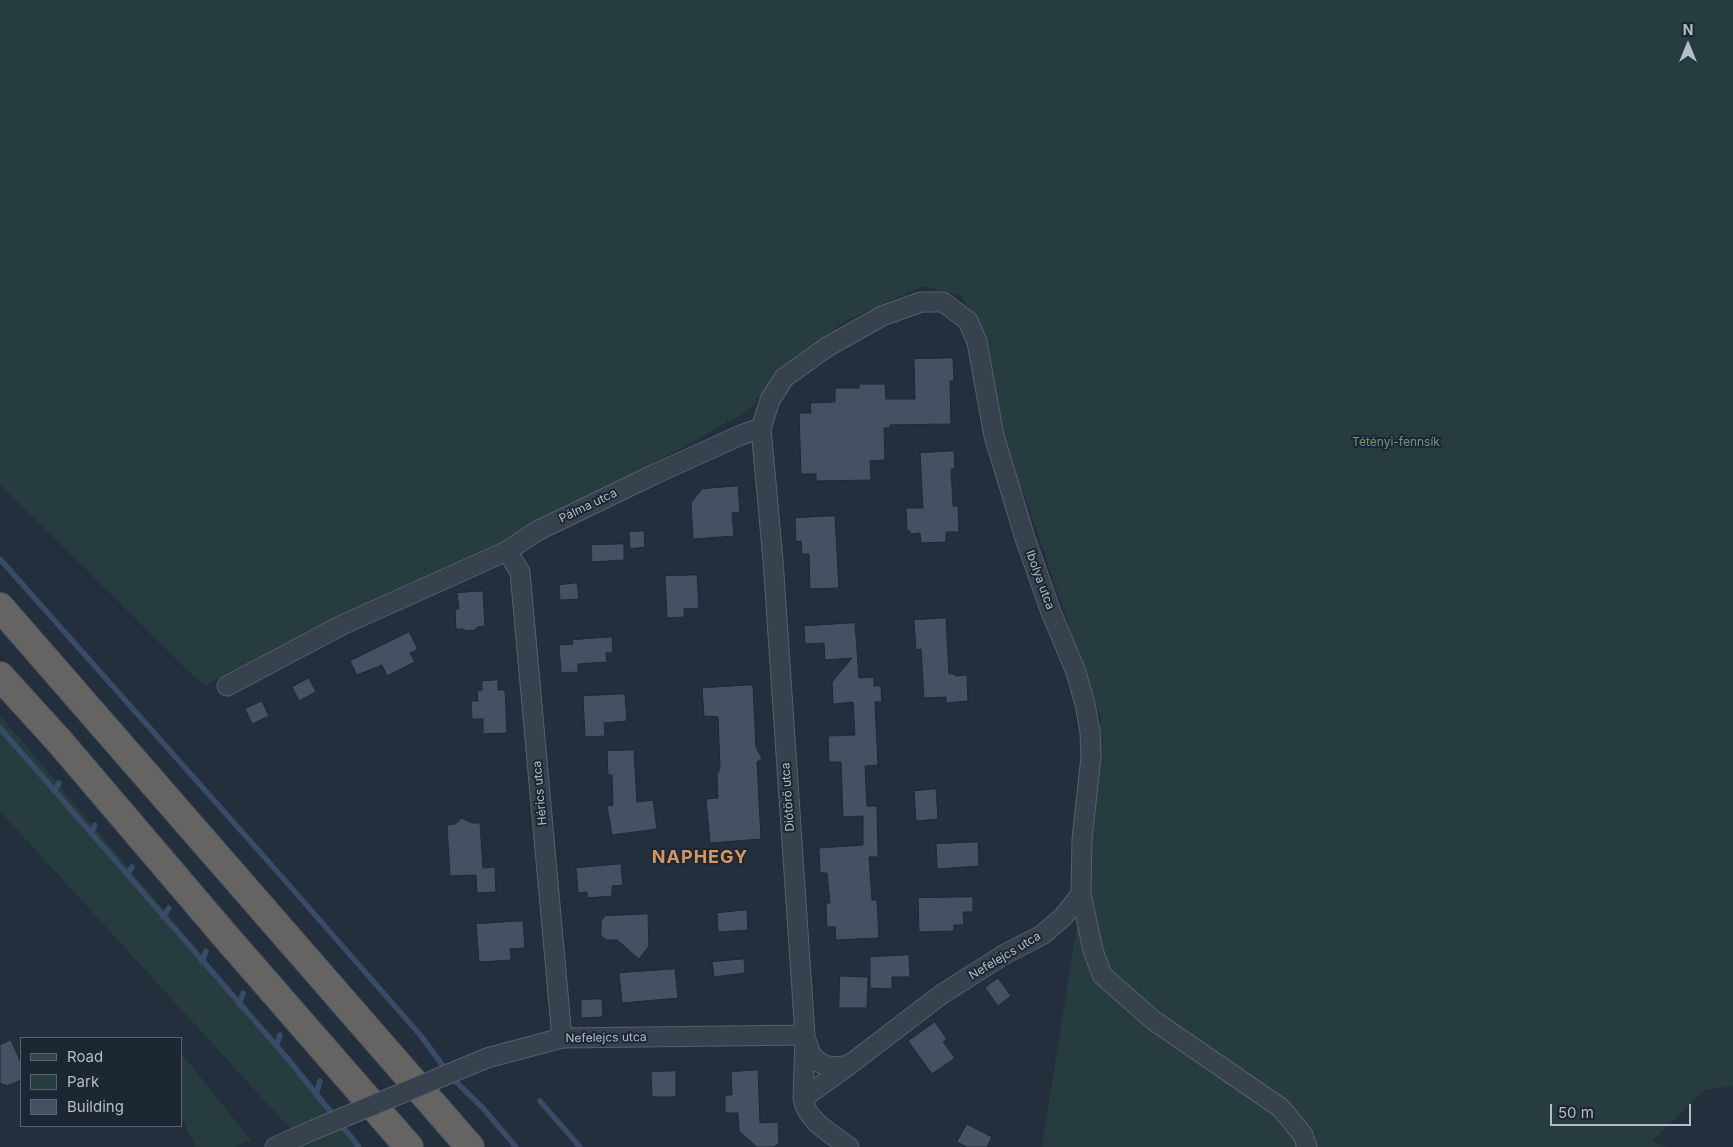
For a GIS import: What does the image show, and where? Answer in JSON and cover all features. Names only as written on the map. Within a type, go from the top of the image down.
[{"type":"highway","points":[[0,607],[470,1147]]},
{"type":"highway","points":[[0,676],[60,742],[226,938],[408,1147]]},
{"type":"street","name":"Ibolya utca","points":[[761,428],[770,400],[784,378],[827,347],[882,316],[921,302],[943,302],[968,321],[977,342],[994,436],[1025,538],[1051,612],[1076,672],[1085,704],[1090,732],[1091,756],[1082,838],[1082,894],[1092,950],[1102,975],[1154,1020],[1281,1108],[1303,1135],[1307,1147]]},
{"type":"street","name":"Pálma utca","points":[[226,686],[342,625],[507,551],[537,531],[655,474],[741,434],[761,428]]},
{"type":"street","name":"Diótörő utca","points":[[761,428],[773,560],[804,1035],[804,1107],[808,1114],[849,1147]]},
{"type":"street","name":"Hérics utca","points":[[507,551],[520,572],[562,1038]]},
{"type":"street","name":"Nefelejcs utca","points":[[803,1098],[942,994],[1006,954],[1042,935],[1063,917],[1082,894]]},
{"type":"street","name":"Nefelejcs utca","points":[[275,1147],[487,1058],[562,1038],[804,1035]]},
{"type":"street","points":[[804,1035],[812,1056],[826,1066],[836,1068],[849,1065]]},
{"type":"green space","name":"Tétényi-fennsík","points":[[0,0],[1733,0],[1733,1086],[1704,1090],[1652,1141],[1669,1147],[1042,1147],[1077,925],[1101,719],[1022,488],[1017,487],[993,392],[979,325],[961,296],[924,286],[847,320],[782,368],[749,410],[644,469],[486,552],[206,685],[189,672],[0,484]]},
{"type":"green space","points":[[0,716],[363,1147],[307,1147],[0,811]]},
{"type":"green space","points":[[182,1054],[251,1140],[235,1147],[196,1147],[182,1119]]},
{"type":"building","points":[[953,358],[954,381],[950,381],[951,424],[890,425],[890,428],[884,428],[885,460],[870,461],[871,480],[816,481],[816,474],[801,474],[799,413],[811,413],[810,403],[835,402],[835,388],[859,388],[859,384],[885,384],[886,399],[915,399],[914,359]]},
{"type":"building","points":[[954,451],[955,469],[951,469],[953,506],[958,506],[959,532],[946,532],[946,542],[921,543],[920,533],[910,534],[910,531],[907,531],[906,508],[923,508],[920,453]]},
{"type":"building","points":[[738,486],[740,512],[732,513],[734,536],[693,539],[691,503],[702,489]]},
{"type":"building","points":[[835,516],[839,588],[810,589],[809,554],[802,554],[801,541],[796,542],[795,518]]},
{"type":"building","points":[[644,531],[645,547],[630,549],[629,532]]},
{"type":"building","points":[[624,544],[624,560],[592,562],[591,545]]},
{"type":"building","points":[[697,575],[699,608],[684,609],[684,617],[667,618],[665,576]]},
{"type":"building","points":[[577,583],[579,599],[560,600],[559,585]]},
{"type":"building","points":[[483,591],[485,626],[467,631],[456,629],[455,609],[459,609],[457,593]]},
{"type":"building","points":[[946,618],[949,674],[955,674],[955,676],[967,675],[968,701],[946,703],[946,697],[924,698],[921,649],[916,650],[914,620]]},
{"type":"building","points":[[855,623],[859,678],[874,677],[874,686],[881,686],[882,702],[875,702],[878,765],[865,766],[867,806],[877,806],[878,857],[869,857],[872,900],[877,900],[879,938],[836,940],[835,927],[827,927],[826,903],[830,903],[827,873],[820,873],[819,848],[863,845],[863,816],[843,817],[841,762],[829,762],[828,736],[855,735],[853,702],[833,704],[832,682],[852,658],[825,660],[824,643],[805,644],[804,626]]},
{"type":"building","points":[[409,632],[418,649],[410,653],[415,662],[387,676],[382,665],[357,675],[350,661]]},
{"type":"building","points":[[612,637],[613,653],[606,653],[607,662],[578,664],[578,672],[561,673],[559,645],[573,644],[572,640]]},
{"type":"building","points":[[309,678],[316,692],[299,701],[292,687]]},
{"type":"building","points":[[498,680],[498,690],[505,690],[507,733],[483,734],[483,719],[472,719],[471,701],[478,701],[477,691],[482,690],[482,681]]},
{"type":"building","points":[[753,685],[756,747],[762,759],[757,762],[761,839],[710,843],[706,799],[718,798],[717,775],[720,768],[718,717],[704,716],[702,688]]},
{"type":"building","points":[[625,694],[627,721],[604,723],[605,736],[585,737],[583,696]]},
{"type":"building","points":[[262,701],[269,716],[252,724],[245,709]]},
{"type":"building","points":[[634,750],[637,802],[653,800],[657,829],[612,835],[607,806],[613,805],[612,775],[608,775],[607,751]]},
{"type":"building","points":[[936,789],[938,819],[916,821],[914,791]]},
{"type":"building","points":[[462,818],[472,823],[480,823],[483,868],[495,867],[496,892],[477,893],[476,875],[450,876],[447,825],[455,824]]},
{"type":"building","points":[[978,842],[979,866],[937,869],[936,844]]},
{"type":"building","points":[[621,864],[623,885],[612,886],[612,896],[587,898],[587,892],[578,893],[576,868]]},
{"type":"building","points":[[973,897],[973,912],[963,912],[964,925],[954,925],[954,931],[919,932],[918,898]]},
{"type":"building","points":[[747,910],[748,930],[718,932],[717,913]]},
{"type":"building","points":[[648,914],[649,946],[639,959],[617,940],[607,940],[601,936],[601,921],[605,916]]},
{"type":"building","points":[[523,921],[525,948],[510,949],[511,960],[479,962],[476,924]]},
{"type":"building","points":[[909,955],[910,977],[892,977],[892,989],[870,988],[870,957]]},
{"type":"building","points":[[744,959],[745,973],[714,977],[712,962]]},
{"type":"building","points":[[675,969],[678,998],[622,1003],[619,973]]},
{"type":"building","points":[[840,976],[868,977],[867,1008],[839,1008]]},
{"type":"building","points":[[998,978],[1011,996],[998,1006],[985,988]]},
{"type":"building","points":[[602,999],[603,1017],[581,1018],[581,1000]]},
{"type":"building","points":[[935,1022],[947,1039],[943,1042],[955,1058],[932,1074],[908,1041]]},
{"type":"building","points":[[11,1040],[20,1061],[20,1080],[7,1086],[0,1083],[0,1045]]},
{"type":"building","points":[[758,1070],[760,1123],[778,1122],[779,1143],[774,1147],[757,1147],[739,1131],[738,1113],[725,1113],[725,1095],[732,1095],[731,1072]]},
{"type":"building","points":[[676,1071],[676,1097],[652,1097],[651,1072]]},
{"type":"building","points":[[967,1124],[992,1137],[987,1147],[967,1147],[957,1142]]},
{"type":"waterway","points":[[0,559],[421,1036],[452,1078],[482,1107],[516,1147]]},
{"type":"waterway","points":[[0,728],[288,1059],[359,1147]]},
{"type":"waterway","points":[[54,791],[59,783]]},
{"type":"waterway","points":[[91,834],[95,825]]},
{"type":"waterway","points":[[127,875],[132,867]]},
{"type":"waterway","points":[[163,917],[169,908]]},
{"type":"waterway","points":[[202,962],[206,951]]},
{"type":"waterway","points":[[239,1005],[243,993]]},
{"type":"waterway","points":[[276,1046],[280,1035]]},
{"type":"waterway","points":[[316,1094],[320,1081]]},
{"type":"waterway","points":[[540,1101],[580,1147]]},
{"type":"district","name":"NAPHEGY","points":[[700,858]]}]
